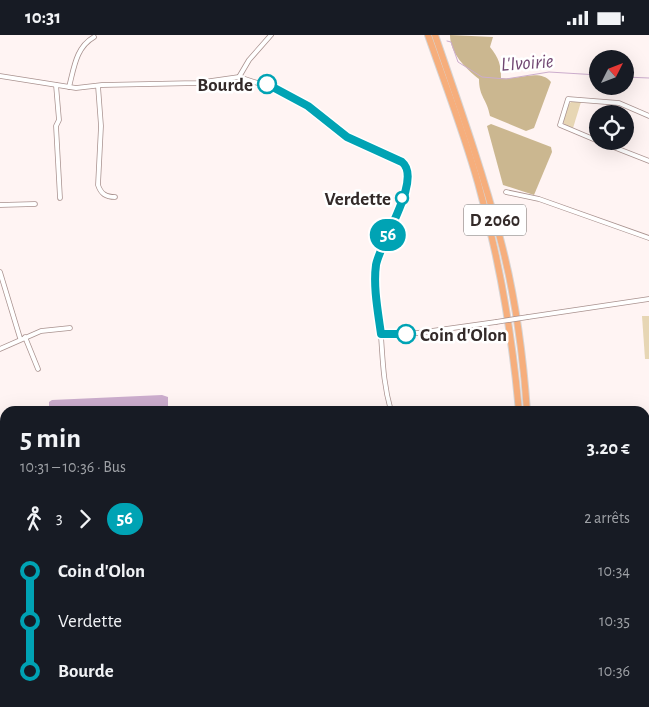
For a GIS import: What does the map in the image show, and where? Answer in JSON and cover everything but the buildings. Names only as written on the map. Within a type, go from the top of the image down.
[{"type":"highway","name":"D 2060","points":[[428,35],[469,154],[490,227],[507,318],[518,406]]},
{"type":"highway","name":"D 2060","points":[[435,35],[478,160],[501,240],[518,340],[526,406]]},
{"type":"street","points":[[239,77],[249,60],[271,35]]},
{"type":"street","points":[[69,87],[78,54],[86,41],[94,37]]},
{"type":"street","points":[[0,76],[69,87],[196,83],[239,77],[282,91],[319,114],[347,137],[402,162],[406,166],[409,177],[399,211],[381,248],[376,267],[382,371],[390,406]]},
{"type":"street","points":[[56,85],[59,119],[56,126],[60,198]]},
{"type":"street","points":[[98,85],[101,126],[98,185],[100,191],[107,197],[115,197]]},
{"type":"street","points":[[589,137],[560,125],[568,99],[624,105]]},
{"type":"street","points":[[634,110],[649,116]]},
{"type":"street","points":[[618,150],[649,161]]},
{"type":"street","points":[[506,192],[539,199],[649,238]]},
{"type":"street","points":[[0,205],[35,204]]},
{"type":"street","points":[[0,272],[23,337],[38,369]]},
{"type":"street","points":[[381,334],[410,334],[649,299]]},
{"type":"street","points":[[0,349],[23,337],[51,329],[70,328]]},
{"type":"shaded area","points":[[450,35],[493,37],[490,47],[499,62],[501,78],[534,75],[546,78],[551,82],[534,128],[526,131],[490,116],[480,90],[479,79],[455,54]]},
{"type":"shaded area","points":[[572,101],[581,102],[573,128],[566,126],[563,122],[569,104]]},
{"type":"shaded area","points":[[491,124],[551,147],[552,152],[534,195],[503,185],[487,126]]},
{"type":"shaded area","points":[[642,316],[649,316],[649,359],[645,359]]},
{"type":"shaded area","points":[[162,395],[168,397],[168,406],[49,406],[49,402],[52,400]]},
{"type":"waterway","name":"L'Ivoirie","points":[[447,41],[451,42],[458,62],[482,77],[506,79],[549,72],[589,74]]},
{"type":"waterway","name":"L'Ivoirie","points":[[634,77],[649,78]]},
{"type":"bus line","name":"56","points":[[267,84],[308,106],[337,131],[347,137],[402,162],[408,168],[409,177],[399,211],[381,248],[376,267],[381,334],[406,334]]},
{"type":"place","name":"Bourde","points":[[267,84]]},
{"type":"place","name":"Verdette","points":[[402,198]]},
{"type":"place","name":"Coin d'Olon","points":[[406,334]]}]
